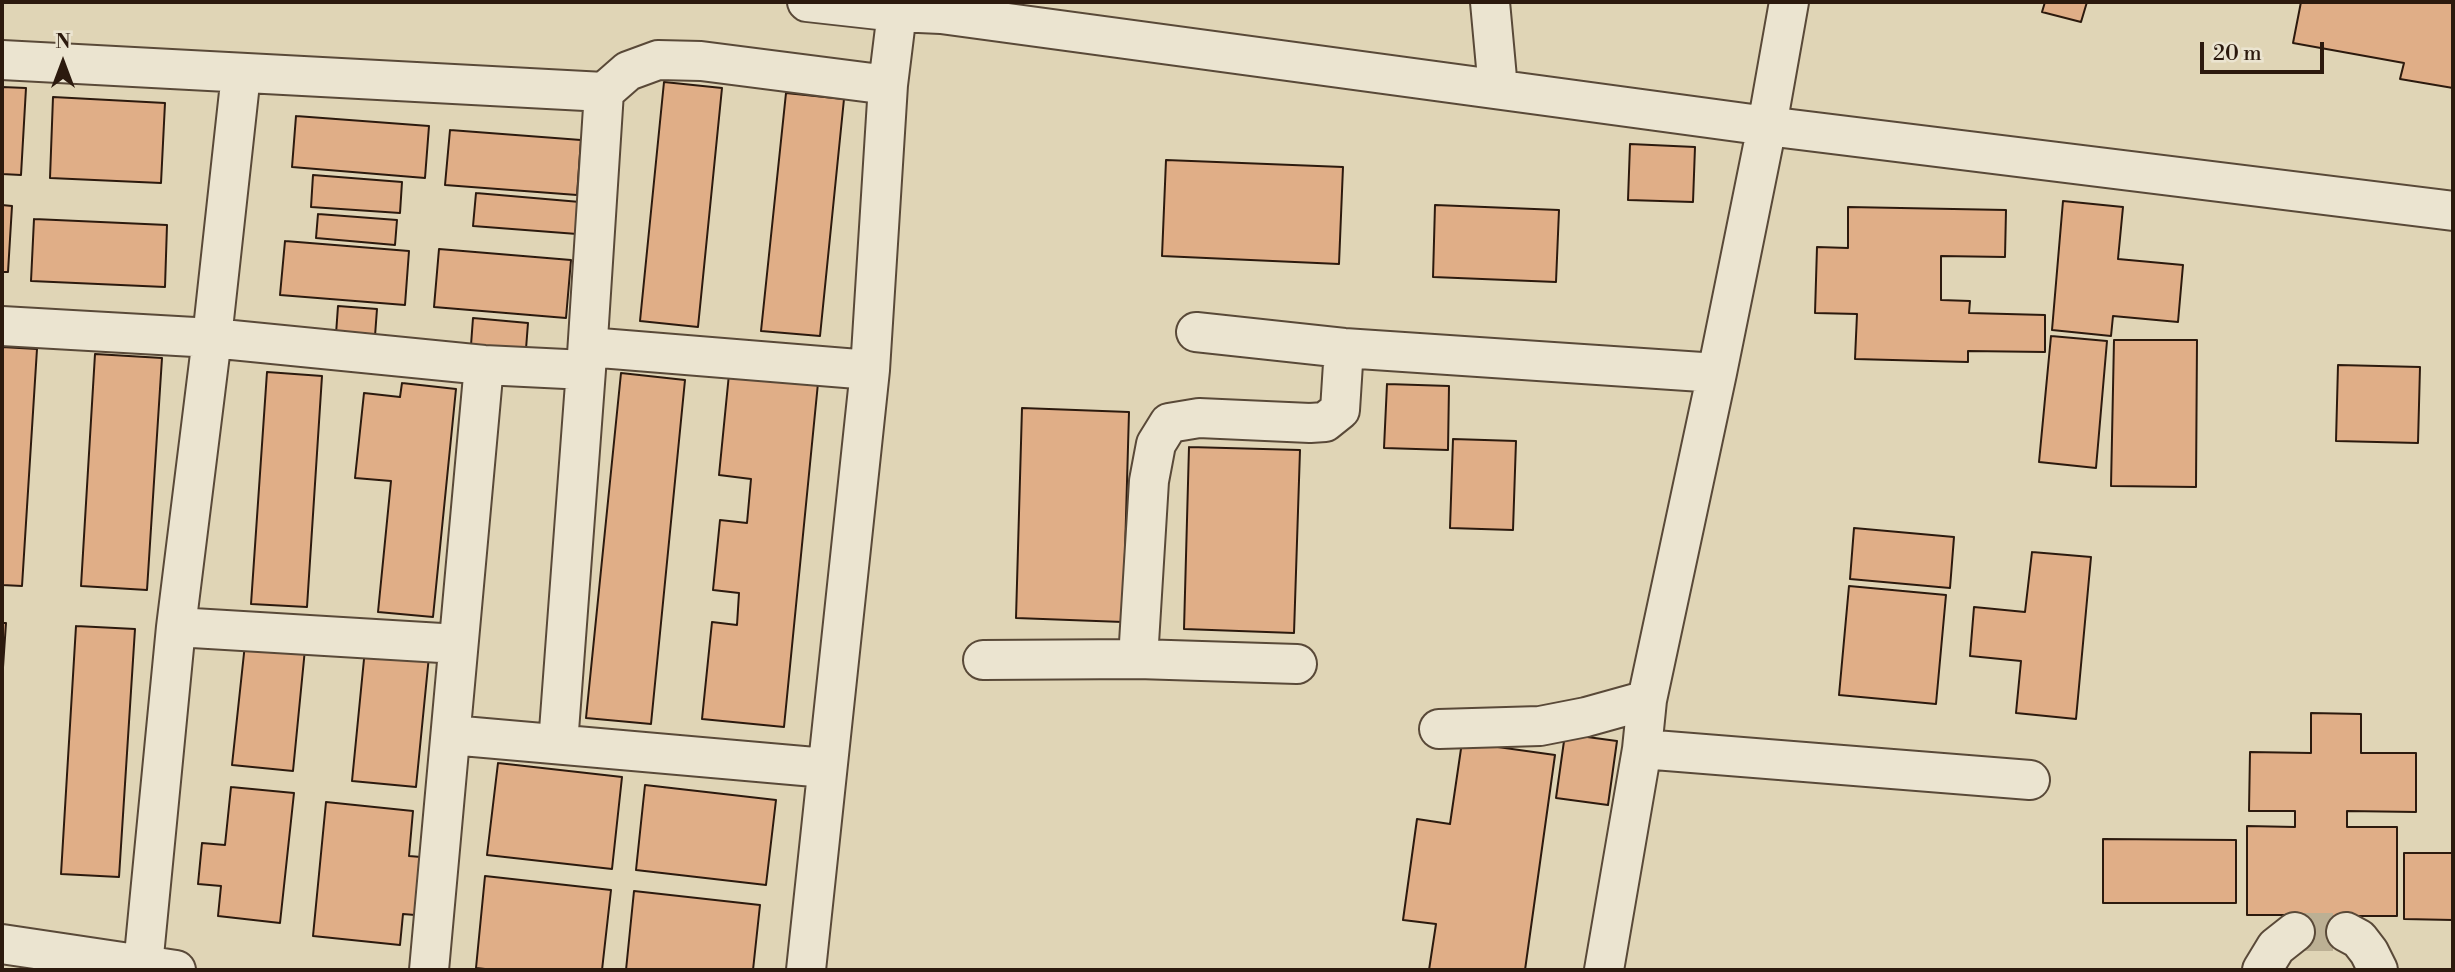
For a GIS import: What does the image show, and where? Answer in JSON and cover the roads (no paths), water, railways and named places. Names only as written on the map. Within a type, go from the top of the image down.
[{"type":"street","points":[[807,2],[897,12],[942,8],[1767,126],[2453,211]]},
{"type":"street","points":[[1490,2],[1498,89]]},
{"type":"street","points":[[1604,970],[1642,749],[1647,700],[1717,373],[1789,2]]},
{"type":"street","points":[[806,970],[870,370],[888,85],[897,12]]},
{"type":"street","points":[[2,60],[604,92],[628,71],[658,60],[701,61],[888,85]]},
{"type":"street","points":[[2,944],[160,968],[176,627],[241,74]]},
{"type":"street","points":[[558,744],[604,92]]},
{"type":"street","points":[[2,326],[212,338],[484,365],[587,358],[870,370]]},
{"type":"street","points":[[1196,332],[1344,348],[1717,373]]},
{"type":"street","points":[[1138,659],[1149,481],[1156,444],[1169,423],[1199,418],[1325,422],[1340,410],[1344,348]]},
{"type":"street","points":[[429,970],[484,365]]},
{"type":"street","points":[[176,627],[458,644]]},
{"type":"street","points":[[983,660],[1138,659],[1297,664]]},
{"type":"street","points":[[1439,729],[1540,726],[1586,717],[1647,700]]},
{"type":"street","points":[[451,735],[826,768]]},
{"type":"street","points":[[1642,749],[2030,780]]},
{"type":"street","points":[[2262,970],[2276,947],[2295,932]]},
{"type":"street","points":[[2346,932],[2359,939],[2378,970]]},
{"type":"tunnel","points":[[2295,932],[2346,932]]}]
